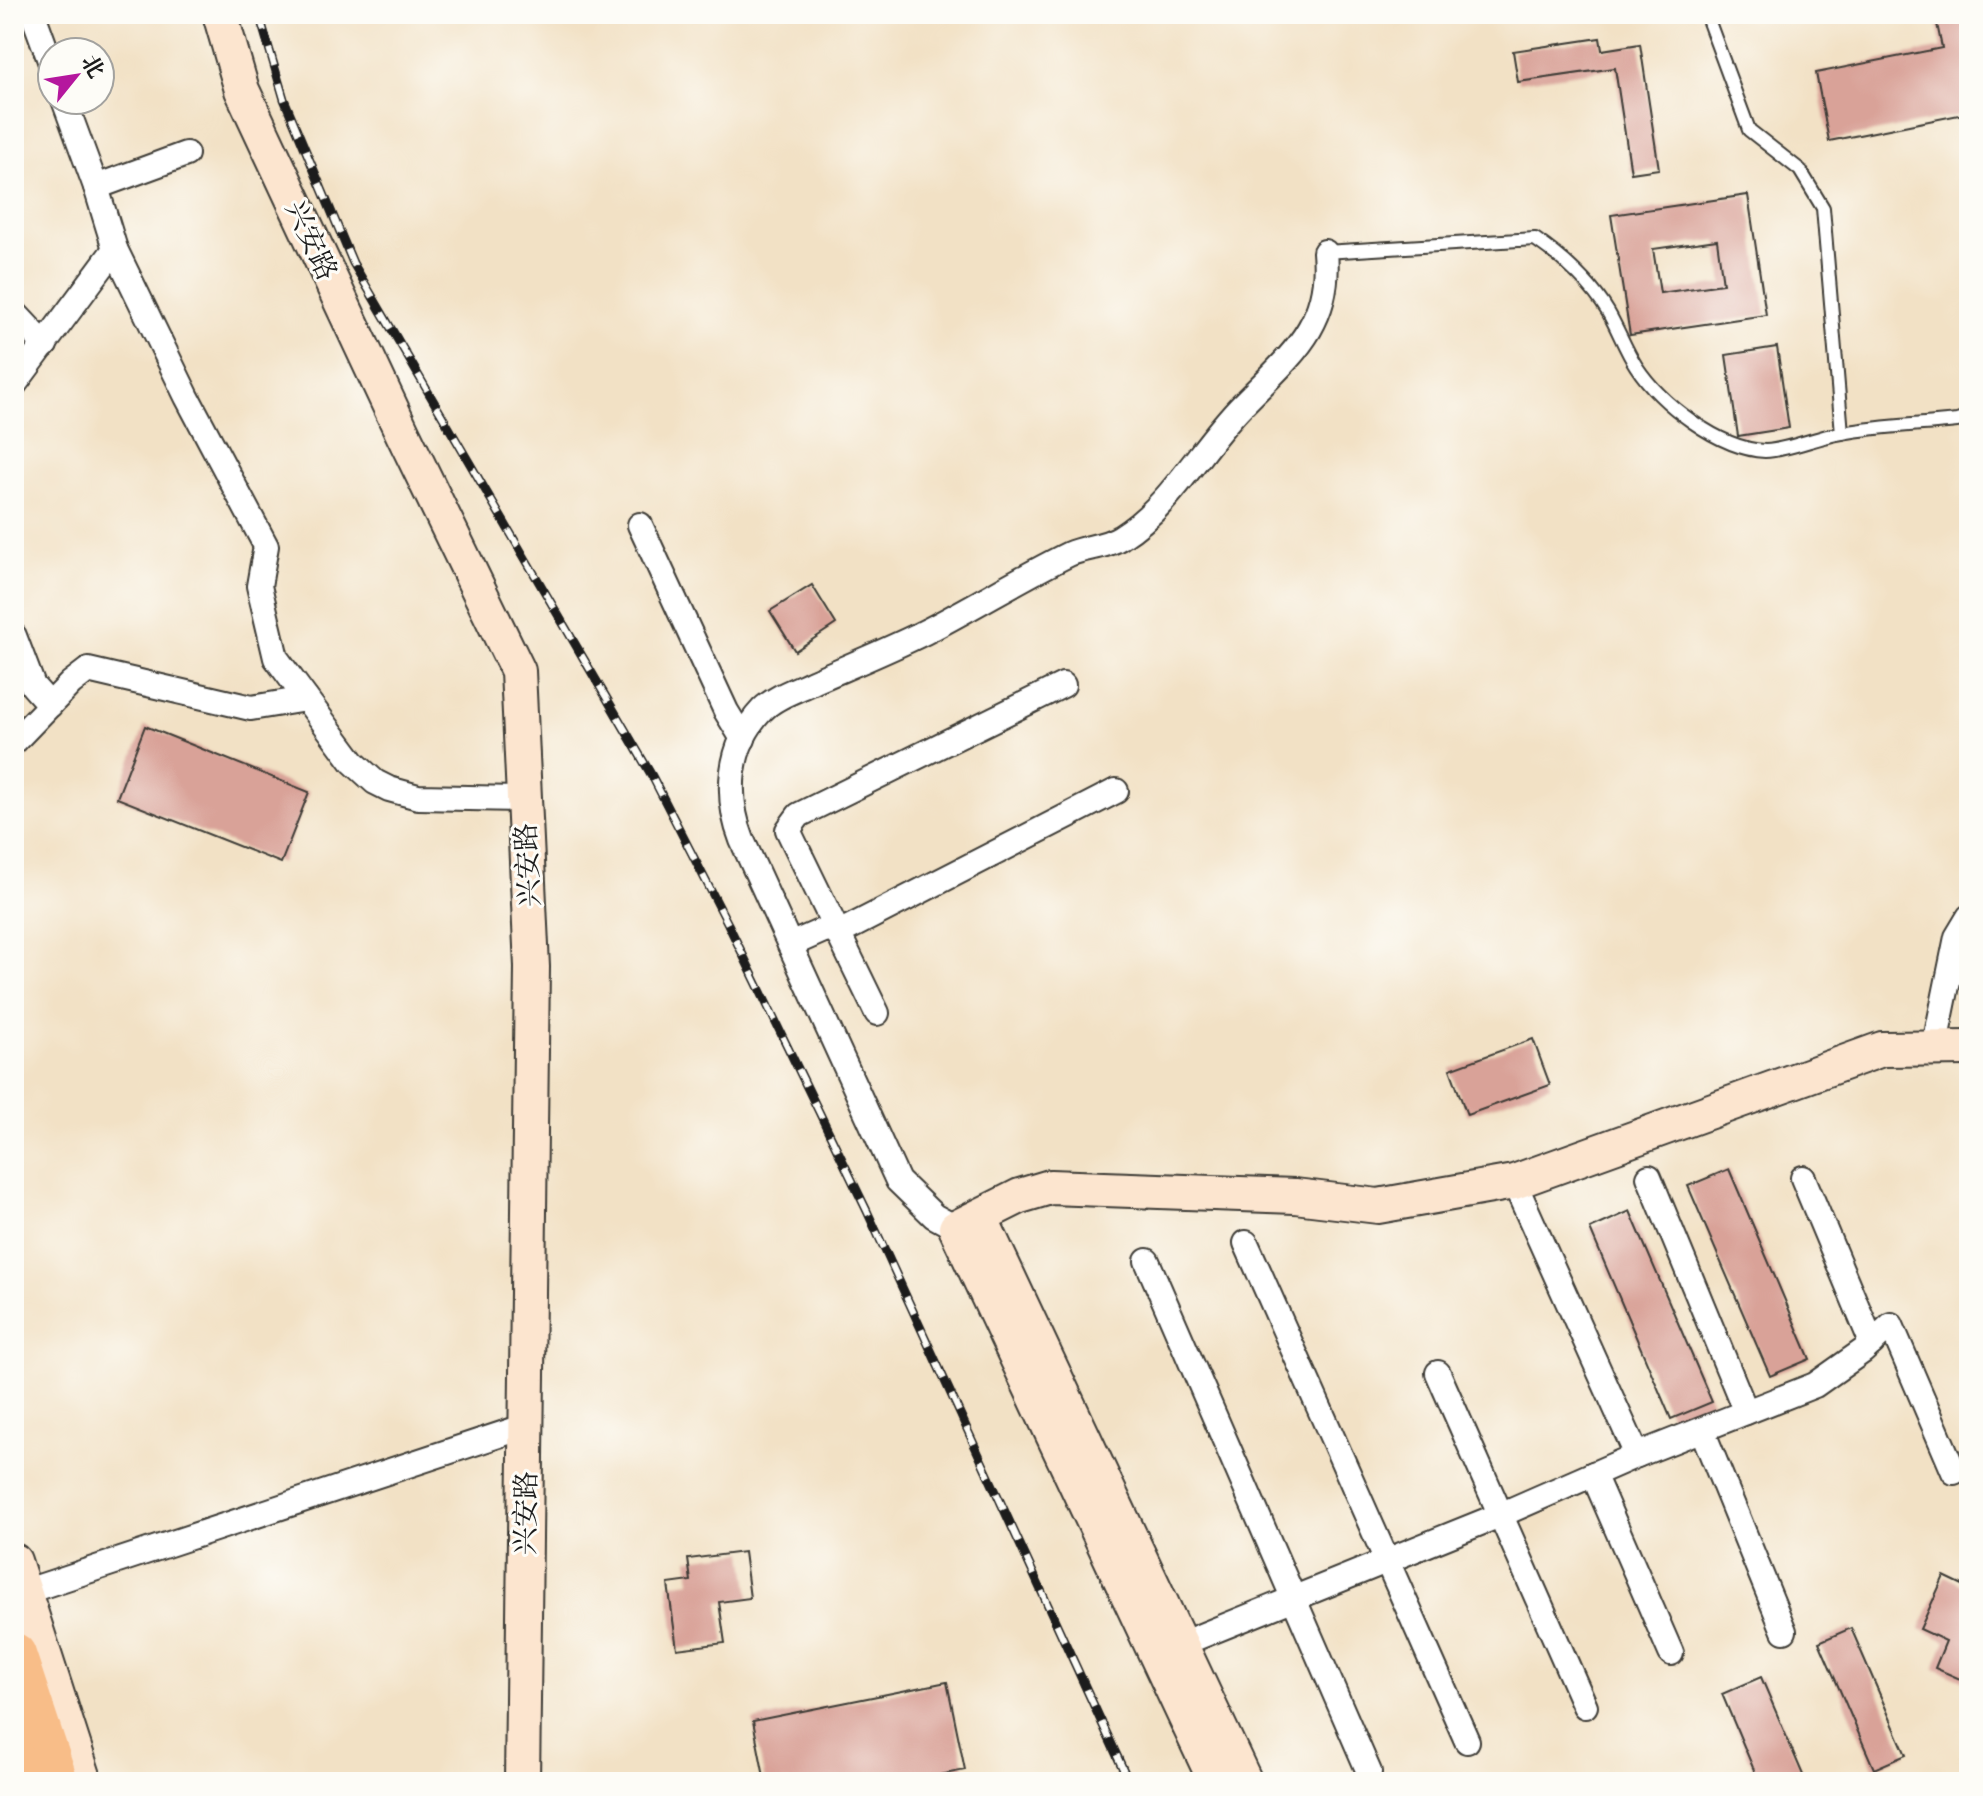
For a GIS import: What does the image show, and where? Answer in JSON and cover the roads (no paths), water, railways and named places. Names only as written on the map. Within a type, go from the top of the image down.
[{"type":"highway","points":[[14,1655],[56,1782]]},
{"type":"highway","points":[[14,1760],[21,1782]]},
{"type":"street","points":[[33,14],[41,36]]},
{"type":"street","name":"兴安路","points":[[220,14],[242,90],[518,671],[532,967],[522,1782]]},
{"type":"street","points":[[70,116],[115,249],[187,397],[266,546],[259,586],[276,658],[353,762],[363,773],[389,789],[418,797],[524,799]]},
{"type":"street","points":[[96,187],[186,154]]},
{"type":"street","points":[[14,385],[115,249]]},
{"type":"street","points":[[1325,252],[1327,274],[1320,314],[1294,352],[1231,416],[1158,507],[1119,539],[1072,553],[925,632],[772,701],[743,739],[732,772],[731,789],[734,815],[742,840],[898,1181],[934,1216],[968,1223],[1020,1196],[1050,1187],[1295,1196],[1378,1206],[1514,1182],[1882,1049],[1969,1048]]},
{"type":"street","points":[[14,312],[45,345]]},
{"type":"street","points":[[640,525],[695,648],[743,739]]},
{"type":"street","points":[[14,636],[33,686],[50,705]]},
{"type":"street","points":[[14,742],[71,683],[88,670],[251,708],[306,699]]},
{"type":"street","points":[[877,1013],[788,830],[799,815],[1063,685]]},
{"type":"street","points":[[790,945],[835,930],[1116,791]]},
{"type":"street","points":[[1934,1049],[1957,937],[1969,917]]},
{"type":"street","points":[[1649,1177],[1746,1412]]},
{"type":"street","points":[[1803,1178],[1872,1343]]},
{"type":"street","points":[[1514,1182],[1637,1455]]},
{"type":"street","points":[[968,1223],[1181,1644],[1245,1782]]},
{"type":"street","points":[[968,1223],[1216,1782]]},
{"type":"street","points":[[1246,1243],[1467,1741]]},
{"type":"street","points":[[1147,1261],[1369,1772]]},
{"type":"street","points":[[1181,1644],[1500,1515],[1637,1455],[1815,1385],[1891,1325],[1954,1472]]},
{"type":"street","points":[[1438,1373],[1585,1706]]},
{"type":"street","points":[[85,1782],[19,1577],[526,1426]]},
{"type":"street","points":[[1702,1430],[1784,1631]]},
{"type":"street","points":[[1593,1474],[1671,1653]]},
{"type":"lane","points":[[1706,14],[1749,130],[1800,170],[1823,208],[1842,433]]},
{"type":"lane","points":[[1325,252],[1535,239],[1562,259],[1593,291],[1645,378],[1661,396],[1698,426],[1731,441],[1765,451],[1842,433],[1957,421],[1969,417]]},
{"type":"railway","points":[[259,14],[284,99],[353,263],[652,776],[728,924],[867,1211],[1129,1782]]}]
